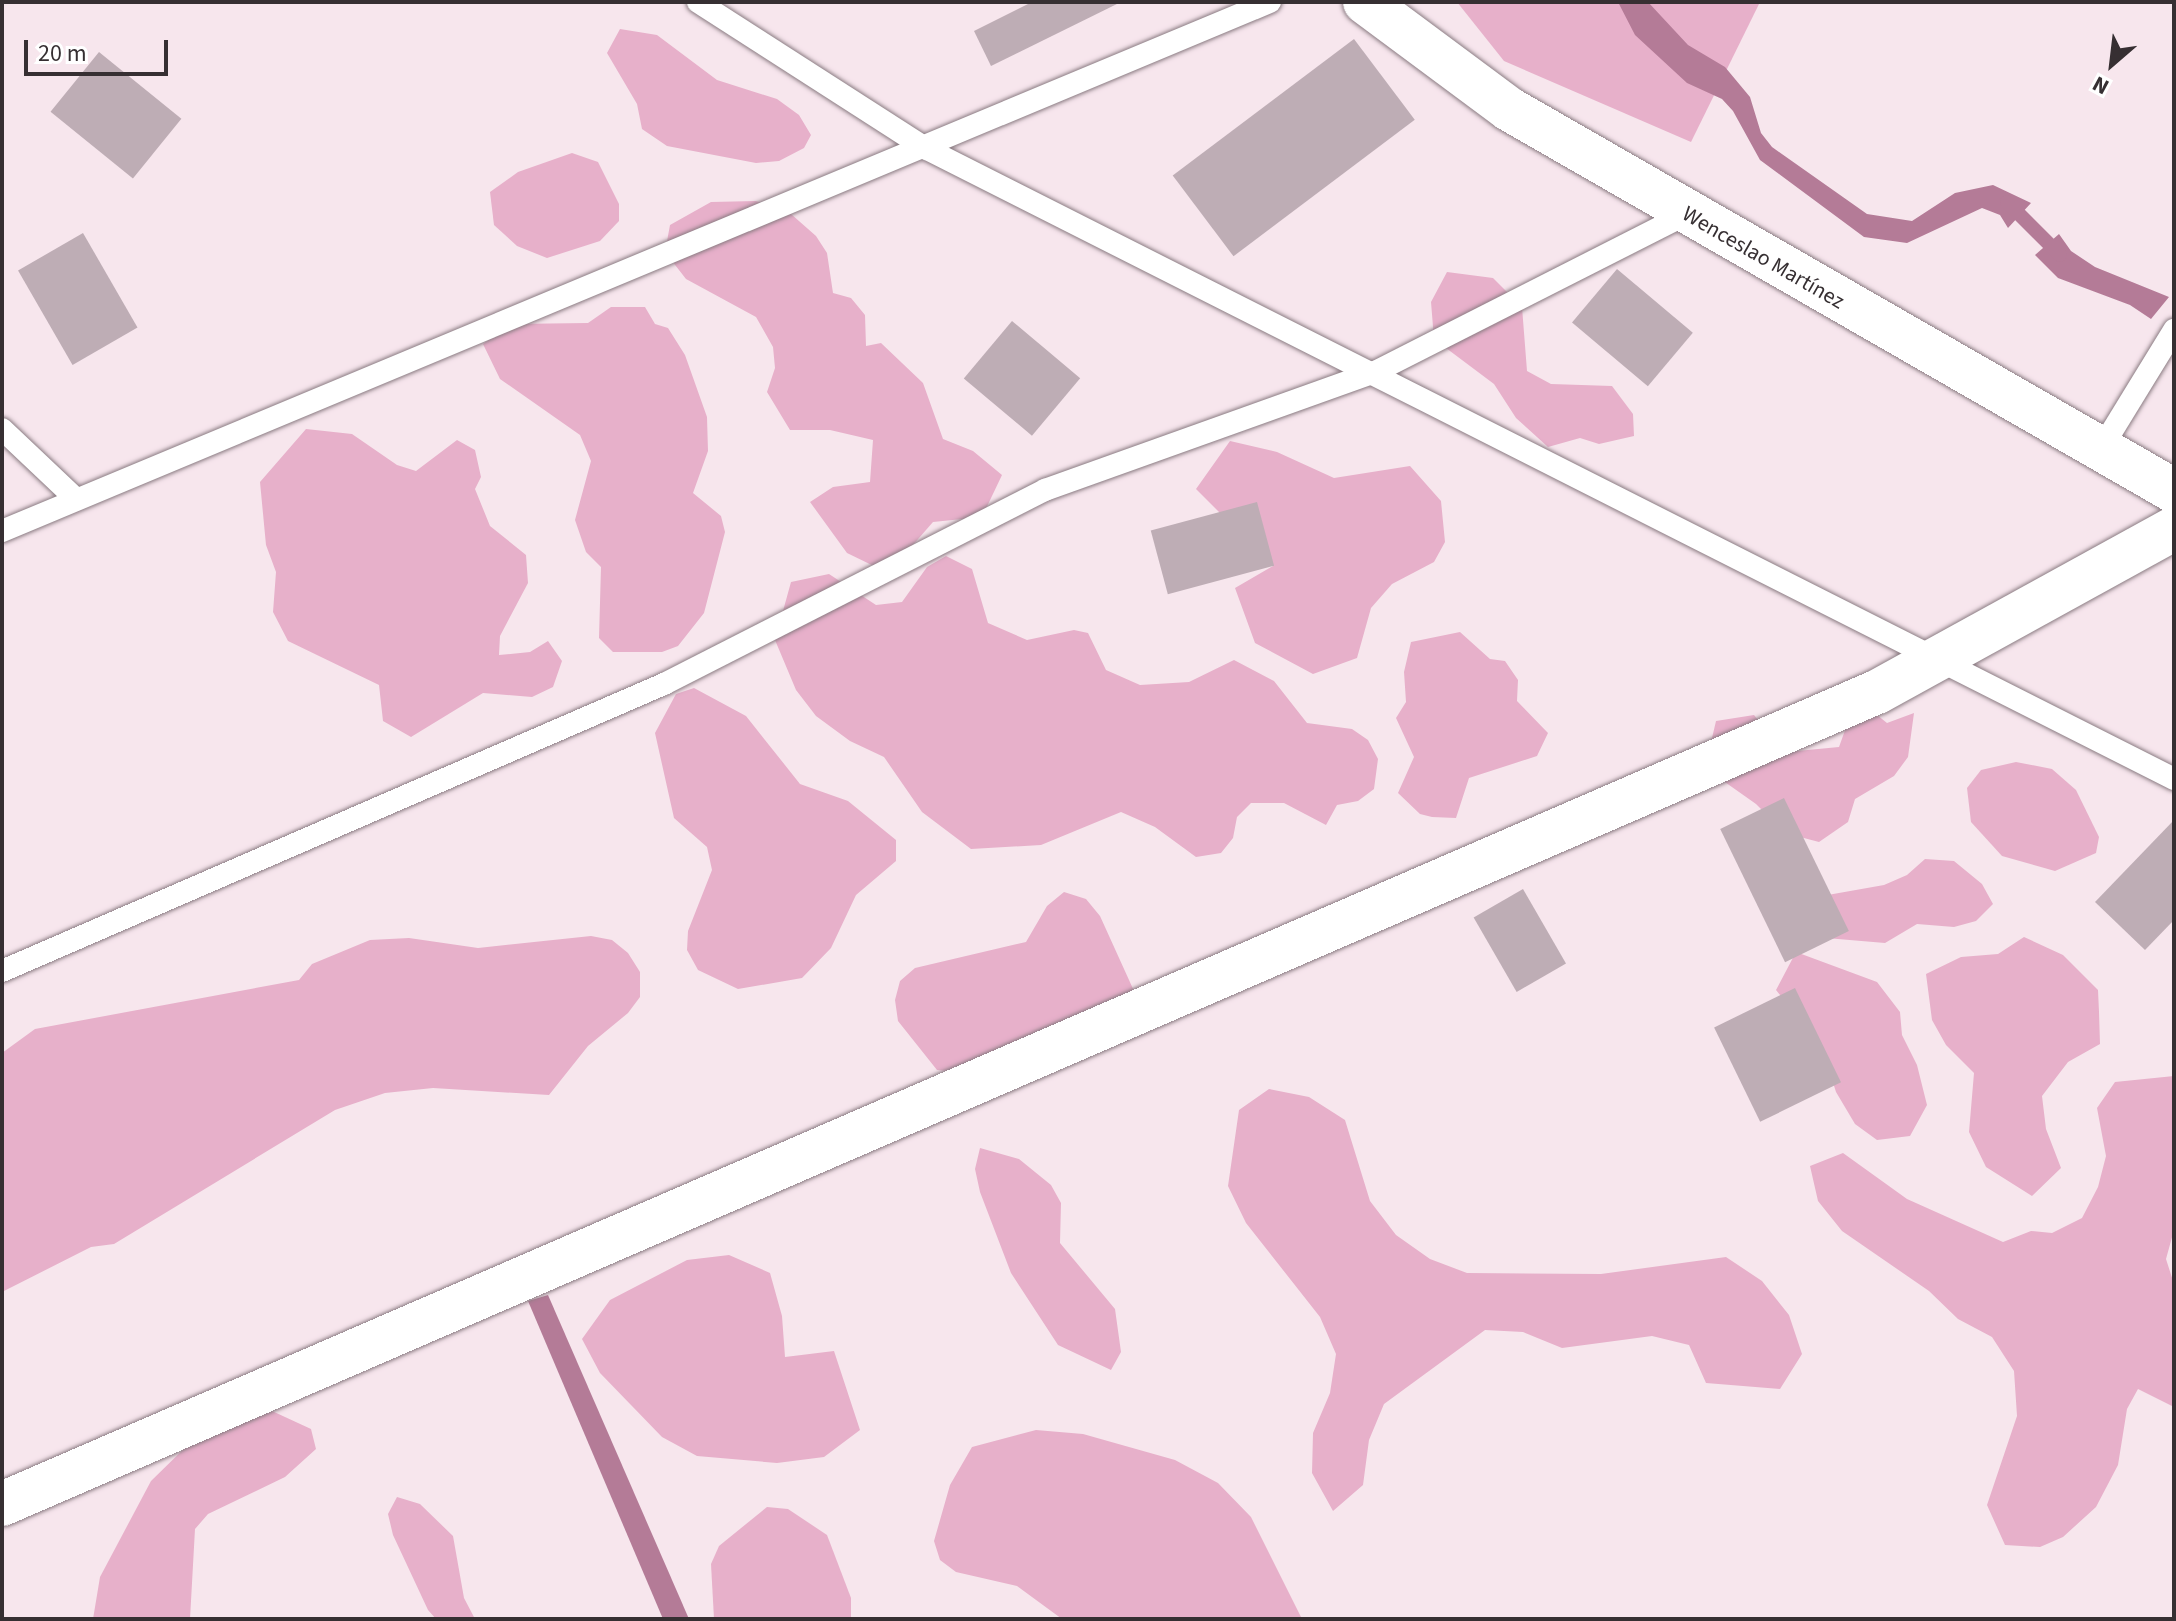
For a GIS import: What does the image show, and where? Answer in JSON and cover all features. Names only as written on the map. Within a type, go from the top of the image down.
[{"type":"street","name":"Wenceslao Martínez","points":[[1365,2],[1509,109],[2174,491]]},
{"type":"street","points":[[2,1504],[1863,698],[2174,529]]},
{"type":"lane","points":[[698,2],[927,149],[1375,372],[2174,779]]},
{"type":"lane","points":[[2,531],[75,498],[927,149],[1270,2]]},
{"type":"lane","points":[[2,971],[664,684],[1045,490],[1375,372],[1687,214]]},
{"type":"lane","points":[[2101,449],[2174,330]]},
{"type":"lane","points":[[2,429],[75,498]]},
{"type":"shaded area","points":[[1457,2],[1760,2],[1691,142],[1504,61]]},
{"type":"shaded area","points":[[1618,2],[1648,2],[1688,45],[1725,67],[1750,97],[1761,133],[1772,147],[1867,214],[1912,221],[1955,193],[1993,185],[2031,203],[2008,228],[2000,215],[1982,208],[1907,243],[1864,237],[1760,160],[1733,111],[1722,99],[1687,83],[1635,35]]},
{"type":"shaded area","points":[[620,29],[657,35],[717,80],[777,99],[799,115],[811,135],[804,148],[779,161],[756,163],[667,146],[642,129],[637,104],[607,53]]},
{"type":"shaded area","points":[[572,153],[598,162],[619,204],[619,221],[600,241],[547,258],[517,246],[494,225],[490,192],[518,172]]},
{"type":"shaded area","points":[[756,201],[791,214],[816,236],[827,253],[833,293],[851,298],[865,315],[866,346],[881,343],[923,383],[943,439],[973,451],[1002,475],[982,517],[933,522],[912,546],[880,569],[847,553],[810,502],[833,487],[870,482],[873,440],[830,430],[790,430],[767,392],[775,368],[773,347],[756,317],[686,279],[665,252],[670,225],[711,202]]},
{"type":"shaded area","points":[[2059,234],[2071,251],[2095,267],[2169,297],[2151,319],[2130,305],[2058,278],[2035,255]]},
{"type":"shaded area","points":[[1447,272],[1493,278],[1522,307],[1527,371],[1551,384],[1612,386],[1633,414],[1634,436],[1599,444],[1580,438],[1548,447],[1516,418],[1494,384],[1434,339],[1431,302]]},
{"type":"shaded area","points":[[611,307],[645,307],[655,324],[668,328],[685,355],[707,417],[708,451],[693,493],[721,516],[725,532],[704,613],[678,646],[662,652],[613,652],[599,638],[601,567],[586,552],[575,520],[591,461],[580,435],[500,379],[483,344],[511,324],[588,323]]},
{"type":"shaded area","points":[[306,429],[352,434],[397,465],[416,471],[457,440],[475,450],[481,477],[475,489],[490,526],[526,555],[528,583],[500,636],[499,655],[530,652],[548,641],[562,661],[553,687],[532,697],[483,693],[411,737],[383,721],[379,685],[288,641],[273,612],[276,572],[266,545],[260,482]]},
{"type":"shaded area","points":[[1230,441],[1277,452],[1334,478],[1410,466],[1441,501],[1445,542],[1434,562],[1392,584],[1371,608],[1357,658],[1313,674],[1255,643],[1235,588],[1273,566],[1196,489]]},
{"type":"shaded area","points":[[946,556],[972,569],[988,623],[1027,640],[1074,630],[1088,633],[1106,670],[1140,685],[1189,682],[1234,660],[1274,681],[1307,723],[1352,729],[1368,740],[1378,759],[1374,789],[1358,801],[1337,805],[1326,825],[1284,803],[1251,803],[1237,817],[1233,838],[1221,853],[1196,857],[1155,827],[1121,812],[1041,845],[971,849],[922,812],[884,757],[850,741],[816,716],[796,690],[775,640],[791,582],[829,574],[876,605],[902,602],[927,567]]},
{"type":"shaded area","points":[[1460,632],[1490,659],[1505,661],[1518,680],[1517,701],[1548,733],[1537,756],[1469,778],[1456,818],[1432,817],[1420,814],[1398,793],[1414,757],[1396,718],[1406,702],[1404,672],[1411,642]]},
{"type":"shaded area","points":[[694,688],[746,716],[800,784],[848,801],[896,840],[896,861],[856,895],[831,948],[802,978],[738,989],[698,970],[687,950],[688,931],[712,870],[707,847],[674,818],[655,733],[676,694]]},
{"type":"shaded area","points":[[1862,703],[1887,723],[1914,713],[1908,757],[1894,776],[1855,799],[1848,822],[1819,842],[1785,833],[1756,804],[1705,768],[1716,721],[1754,715],[1778,745],[1797,751],[1839,747],[1848,722]]},
{"type":"shaded area","points":[[2016,762],[2052,769],[2076,790],[2099,837],[2096,853],[2055,871],[2002,856],[1971,822],[1967,788],[1981,770]]},
{"type":"shaded area","points":[[1925,859],[1954,861],[1982,884],[1993,904],[1976,921],[1954,927],[1917,924],[1885,943],[1826,938],[1822,896],[1884,885],[1907,875]]},
{"type":"shaded area","points":[[1064,892],[1086,899],[1100,916],[1134,991],[957,1072],[937,1070],[898,1021],[895,1000],[900,981],[915,968],[1026,942],[1047,906]]},
{"type":"shaded area","points":[[591,936],[612,940],[628,953],[640,972],[640,997],[628,1013],[588,1046],[549,1095],[433,1088],[385,1093],[335,1110],[114,1244],[91,1247],[2,1292],[2,1053],[35,1029],[299,980],[312,964],[370,940],[409,938],[478,948]]},
{"type":"shaded area","points":[[2024,937],[2063,955],[2098,990],[2100,1044],[2068,1062],[2042,1096],[2046,1129],[2061,1168],[2032,1196],[1986,1167],[1969,1132],[1974,1073],[1946,1045],[1932,1020],[1926,974],[1961,957],[1998,954]]},
{"type":"shaded area","points":[[1796,952],[1877,982],[1900,1012],[1902,1035],[1917,1065],[1927,1105],[1910,1136],[1877,1140],[1855,1124],[1836,1092],[1821,1045],[1776,990]]},
{"type":"shaded area","points":[[2174,1076],[2174,1230],[2166,1259],[2174,1284],[2174,1407],[2138,1389],[2127,1409],[2118,1465],[2096,1507],[2063,1537],[2040,1547],[2005,1545],[1987,1505],[2017,1416],[2014,1371],[1992,1337],[1958,1319],[1929,1291],[1842,1231],[1818,1201],[1810,1166],[1843,1153],[1907,1199],[2003,1242],[2031,1231],[2052,1233],[2082,1218],[2098,1187],[2106,1156],[2097,1108],[2115,1082]]},
{"type":"shaded area","points":[[1269,1089],[1309,1097],[1345,1120],[1370,1201],[1396,1235],[1430,1259],[1467,1273],[1601,1274],[1726,1257],[1762,1281],[1789,1315],[1802,1354],[1780,1389],[1706,1383],[1689,1345],[1652,1336],[1562,1348],[1523,1332],[1485,1330],[1384,1404],[1369,1440],[1363,1485],[1333,1511],[1312,1473],[1313,1433],[1330,1393],[1336,1354],[1320,1317],[1246,1223],[1228,1186],[1239,1110]]},
{"type":"shaded area","points":[[980,1148],[1019,1159],[1051,1185],[1061,1203],[1060,1243],[1115,1309],[1121,1352],[1111,1370],[1058,1345],[1011,1273],[980,1192],[975,1169]]},
{"type":"shaded area","points":[[729,1255],[770,1273],[782,1316],[785,1357],[834,1351],[860,1430],[824,1457],[777,1463],[697,1456],[662,1437],[600,1373],[582,1339],[610,1300],[687,1260]]},
{"type":"shaded area","points":[[548,1295],[689,1619],[663,1619],[528,1301]]},
{"type":"shaded area","points":[[272,1411],[311,1429],[316,1449],[285,1477],[208,1514],[195,1529],[190,1619],[93,1619],[100,1577],[151,1481],[196,1437]]},
{"type":"shaded area","points":[[1036,1430],[1083,1434],[1175,1460],[1218,1483],[1251,1517],[1302,1619],[1062,1619],[1017,1586],[956,1572],[940,1560],[934,1541],[950,1485],[972,1447]]},
{"type":"shaded area","points":[[397,1497],[420,1504],[453,1536],[464,1598],[475,1619],[436,1619],[428,1610],[393,1535],[388,1514]]},
{"type":"shaded area","points":[[767,1507],[788,1509],[827,1535],[851,1598],[851,1619],[714,1619],[711,1564],[719,1546]]},
{"type":"building","points":[[1032,2],[1121,2],[991,66],[974,31]]},
{"type":"building","points":[[1354,39],[1415,120],[1233,256],[1173,176]]},
{"type":"building","points":[[99,52],[181,119],[133,179],[51,112]]},
{"type":"building","points":[[83,233],[138,327],[73,365],[18,270]]},
{"type":"building","points":[[1617,269],[1693,333],[1648,386],[1572,323]]},
{"type":"building","points":[[1012,321],[1080,378],[1032,436],[964,378]]},
{"type":"building","points":[[1257,502],[1274,566],[1168,594],[1151,530]]},
{"type":"building","points":[[1784,798],[1849,931],[1785,962],[1720,829]]},
{"type":"building","points":[[2174,820],[2174,920],[2145,950],[2095,902]]},
{"type":"building","points":[[1523,889],[1566,963],[1517,992],[1474,918]]},
{"type":"building","points":[[1795,988],[1841,1082],[1760,1122],[1714,1027]]},
{"type":"waterway","points":[[2007,202],[2060,255]]}]
